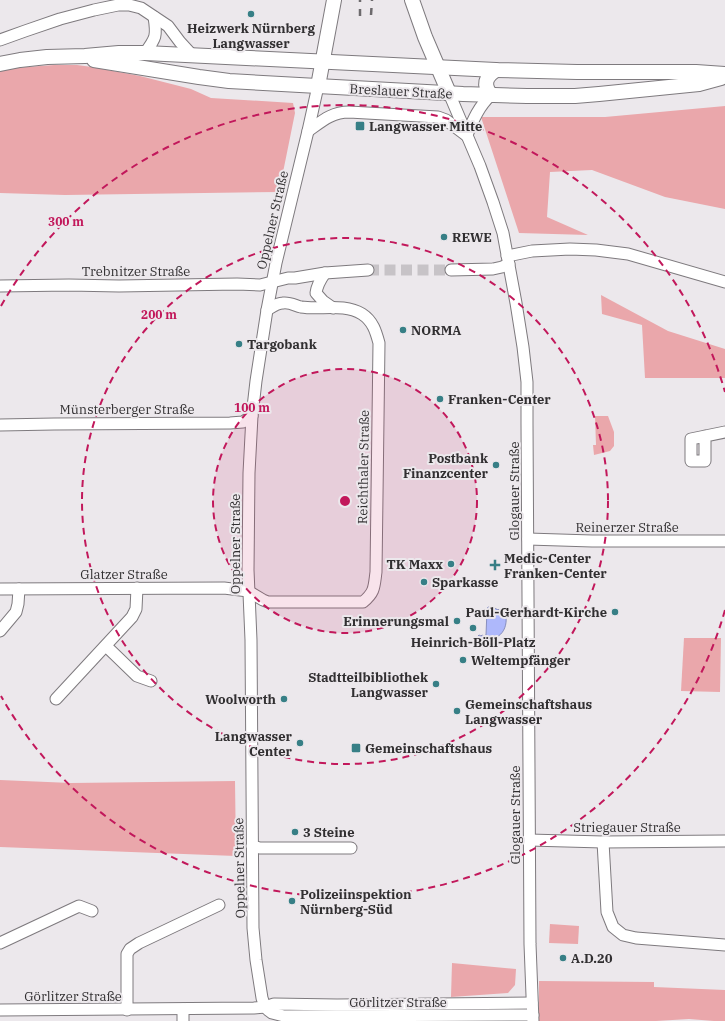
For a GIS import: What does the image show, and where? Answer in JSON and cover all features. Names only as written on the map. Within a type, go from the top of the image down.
[{"type":"main road","points":[[318,86],[334,0]]},
{"type":"main road","points":[[412,0],[421,26],[449,93]]},
{"type":"main road","name":"Breslauer Straße","points":[[0,64],[47,57],[78,57],[119,53],[145,53],[496,70],[696,72],[725,76]]},
{"type":"main road","name":"Breslauer Straße","points":[[78,57],[199,77],[249,82],[491,95],[587,95],[699,84],[725,76]]},
{"type":"main road","points":[[491,95],[486,87],[486,83],[490,74],[496,70]]},
{"type":"street","points":[[0,40],[60,19],[94,10],[118,5],[135,6],[141,8],[168,26],[192,55]]},
{"type":"street","points":[[145,53],[154,41],[156,34],[154,17]]},
{"type":"street","name":"Oppelner Straße","points":[[265,1007],[259,988],[253,914],[251,640],[248,591],[248,497],[252,416],[257,372],[272,282],[318,86]]},
{"type":"street","name":"Glogauer Straße","points":[[449,93],[480,166],[503,233],[521,335],[527,382],[529,840],[530,944],[533,1018]]},
{"type":"street","points":[[308,130],[331,115],[339,112],[349,112],[438,116],[467,135],[476,113],[491,95]]},
{"type":"street","points":[[451,270],[493,269],[502,267],[508,260],[532,251],[570,249],[596,250],[628,254],[725,282]]},
{"type":"street","name":"Trebnitzer Straße","points":[[0,286],[260,285],[288,278],[301,278],[324,273],[368,270]]},
{"type":"street","points":[[324,273],[317,286],[316,293],[323,301],[334,308]]},
{"type":"street","name":"Reichthaler Straße","points":[[248,591],[268,602],[362,602],[373,591],[376,572],[379,343],[375,330],[371,322],[363,314],[350,309],[302,307],[285,302],[273,306],[267,310]]},
{"type":"street","name":"Münsterberger Straße","points":[[0,425],[230,423],[243,422],[252,416]]},
{"type":"street","points":[[705,436],[725,432]]},
{"type":"street","name":"Reinerzer Straße","points":[[528,539],[592,541],[725,541]]},
{"type":"street","points":[[56,699],[132,617],[136,609],[137,588]]},
{"type":"street","name":"Glatzer Straße","points":[[0,589],[224,588],[248,591]]},
{"type":"street","points":[[0,631],[16,612],[19,589]]},
{"type":"street","points":[[106,646],[137,676],[151,681]]},
{"type":"street","name":"Striegauer Straße","points":[[529,840],[603,842],[725,841]]},
{"type":"street","points":[[603,842],[607,912],[613,927],[623,935],[636,938],[725,945]]},
{"type":"street","points":[[252,846],[260,848],[351,848]]},
{"type":"street","points":[[0,943],[79,906],[92,911]]},
{"type":"street","points":[[127,1010],[127,954],[130,949],[219,906]]},
{"type":"street","name":"Görlitzer Straße","points":[[0,1010],[254,1008],[274,1004],[532,1004]]},
{"type":"street","name":"Görlitzer Straße","points":[[265,1007],[272,1013],[284,1016],[533,1018]]},
{"type":"street","points":[[183,1021],[184,1009]]},
{"type":"shaded area","points":[[77,65],[140,76],[191,89],[211,98],[293,103],[295,113],[279,192],[65,195],[0,193],[0,69]]},
{"type":"shaded area","points":[[725,106],[725,209],[665,197],[592,170],[550,172],[547,217],[588,235],[519,233],[481,117],[605,117]]},
{"type":"shaded area","points":[[601,295],[668,331],[725,349],[725,378],[645,378],[642,325],[602,314]]},
{"type":"shaded area","points":[[595,416],[608,416],[614,432],[614,446],[610,451],[594,455],[593,445],[596,445]]},
{"type":"shaded area","points":[[684,638],[721,638],[720,692],[681,691]]},
{"type":"shaded area","points":[[0,780],[71,783],[235,781],[236,856],[0,847]]},
{"type":"shaded area","points":[[550,924],[579,926],[578,944],[549,943]]},
{"type":"shaded area","points":[[452,963],[516,969],[515,985],[508,993],[451,997]]},
{"type":"shaded area","points":[[539,981],[654,982],[654,987],[725,990],[725,1021],[689,1019],[656,1021],[539,1021]]},
{"type":"water","points":[[488,607],[499,609],[501,612],[504,610],[504,615],[507,615],[505,628],[499,636],[489,639],[478,636],[486,635]]},
{"type":"tunnel","points":[[368,270],[451,270]]},
{"type":"railway","points":[[360,0],[360,16]]},
{"type":"railway","points":[[371,15],[372,0]]},
{"type":"place","name":"Heizwerk Nürnberg Langwasser","points":[[251,14]]},
{"type":"place","name":"Langwasser Mitte","points":[[360,126]]},
{"type":"place","name":"REWE","points":[[444,237]]},
{"type":"place","name":"NORMA","points":[[403,330]]},
{"type":"place","name":"Targobank","points":[[239,344]]},
{"type":"place","name":"Franken-Center","points":[[440,399]]},
{"type":"place","name":"Postbank Finanzcenter","points":[[496,465]]},
{"type":"place","name":"TK Maxx","points":[[451,564]]},
{"type":"place","name":"Medic-Center Franken-Center","points":[[495,565]]},
{"type":"place","name":"Sparkasse","points":[[424,582]]},
{"type":"place","name":"Paul-Gerhardt-Kirche","points":[[615,612]]},
{"type":"place","name":"Erinnerungsmal","points":[[457,621]]},
{"type":"place","name":"Heinrich-Böll-Platz","points":[[473,628]]},
{"type":"place","name":"Weltempfänger","points":[[463,660]]},
{"type":"place","name":"Stadtteilbibliothek Langwasser","points":[[436,684]]},
{"type":"place","name":"Woolworth","points":[[284,699]]},
{"type":"place","name":"Gemeinschaftshaus Langwasser","points":[[457,711]]},
{"type":"place","name":"Langwasser Center","points":[[300,743]]},
{"type":"place","name":"Gemeinschaftshaus","points":[[356,748]]},
{"type":"place","name":"3 Steine","points":[[295,832]]},
{"type":"place","name":"Polizeiinspektion Nürnberg-Süd","points":[[292,901]]},
{"type":"place","name":"A.D.20","points":[[563,958]]}]
